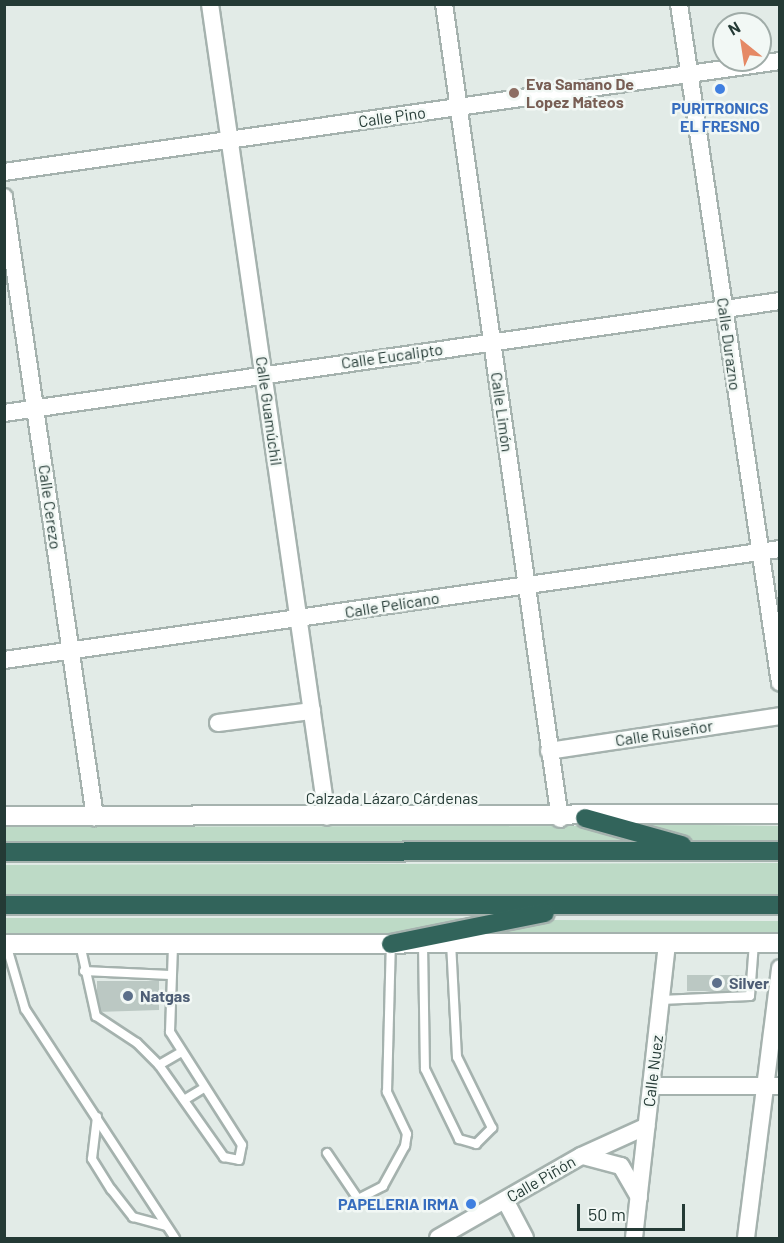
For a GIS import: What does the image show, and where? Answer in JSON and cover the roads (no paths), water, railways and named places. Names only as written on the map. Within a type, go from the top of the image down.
[{"type":"highway","points":[[585,818],[704,851]]},
{"type":"highway","points":[[4,852],[780,851]]},
{"type":"highway","points":[[4,905],[780,904]]},
{"type":"highway","points":[[391,944],[585,905]]},
{"type":"main road","name":"Calzada Lázaro Cárdenas","points":[[4,816],[560,819],[780,814]]},
{"type":"main road","points":[[5,944],[780,943]]},
{"type":"street","name":"Calle Guamúchil","points":[[210,4],[327,817]]},
{"type":"street","name":"Calle Limón","points":[[444,4],[560,819]]},
{"type":"street","name":"Calle Durazno","points":[[679,4],[780,683]]},
{"type":"street","name":"Calle Pino","points":[[4,172],[780,61]]},
{"type":"street","name":"Calle Cerezo","points":[[4,197],[11,291],[36,408],[94,816]]},
{"type":"street","name":"Calle Eucalipto","points":[[4,413],[780,301]]},
{"type":"street","name":"Calle Pelícano","points":[[4,660],[70,653],[527,584],[780,549]]},
{"type":"street","points":[[218,723],[312,711]]},
{"type":"street","name":"Calle Ruiseñor","points":[[549,751],[780,716]]},
{"type":"street","name":"Calle Nuez","points":[[634,1239],[667,944]]},
{"type":"street","points":[[747,1239],[772,1086],[780,968]]},
{"type":"street","points":[[652,1086],[772,1086]]},
{"type":"street","name":"Calle Piñón","points":[[444,1237],[581,1156],[646,1125]]},
{"type":"street","points":[[581,1156],[621,1166],[639,1198]]},
{"type":"street","points":[[505,1200],[525,1239]]},
{"type":"lane","points":[[661,1000],[750,996],[754,943]]},
{"type":"lane","points":[[5,944],[25,1009],[175,1239]]},
{"type":"lane","points":[[80,944],[84,971],[96,1016],[137,1042],[159,1065],[224,1157],[239,1160],[243,1145],[180,1053],[167,1015],[172,944]]},
{"type":"lane","points":[[327,1153],[358,1199],[383,1186],[405,1146],[406,1134],[387,1092],[391,944]]},
{"type":"lane","points":[[423,944],[425,1069],[459,1139],[476,1144],[492,1128],[456,1058],[451,944]]},
{"type":"lane","points":[[84,971],[170,975]]},
{"type":"lane","points":[[159,1065],[180,1053]]},
{"type":"lane","points":[[184,1100],[204,1088]]},
{"type":"lane","points":[[97,1118],[92,1159],[111,1190],[133,1217],[166,1226]]},
{"type":"place","name":"PURITRONICS EL FRESNO","points":[[720,89]]},
{"type":"place","name":"Eva Samano De Lopez Mateos","points":[[514,93]]},
{"type":"place","name":"Silver","points":[[717,983]]},
{"type":"place","name":"Natgas","points":[[128,996]]},
{"type":"place","name":"PAPELERIA IRMA","points":[[471,1204]]}]
